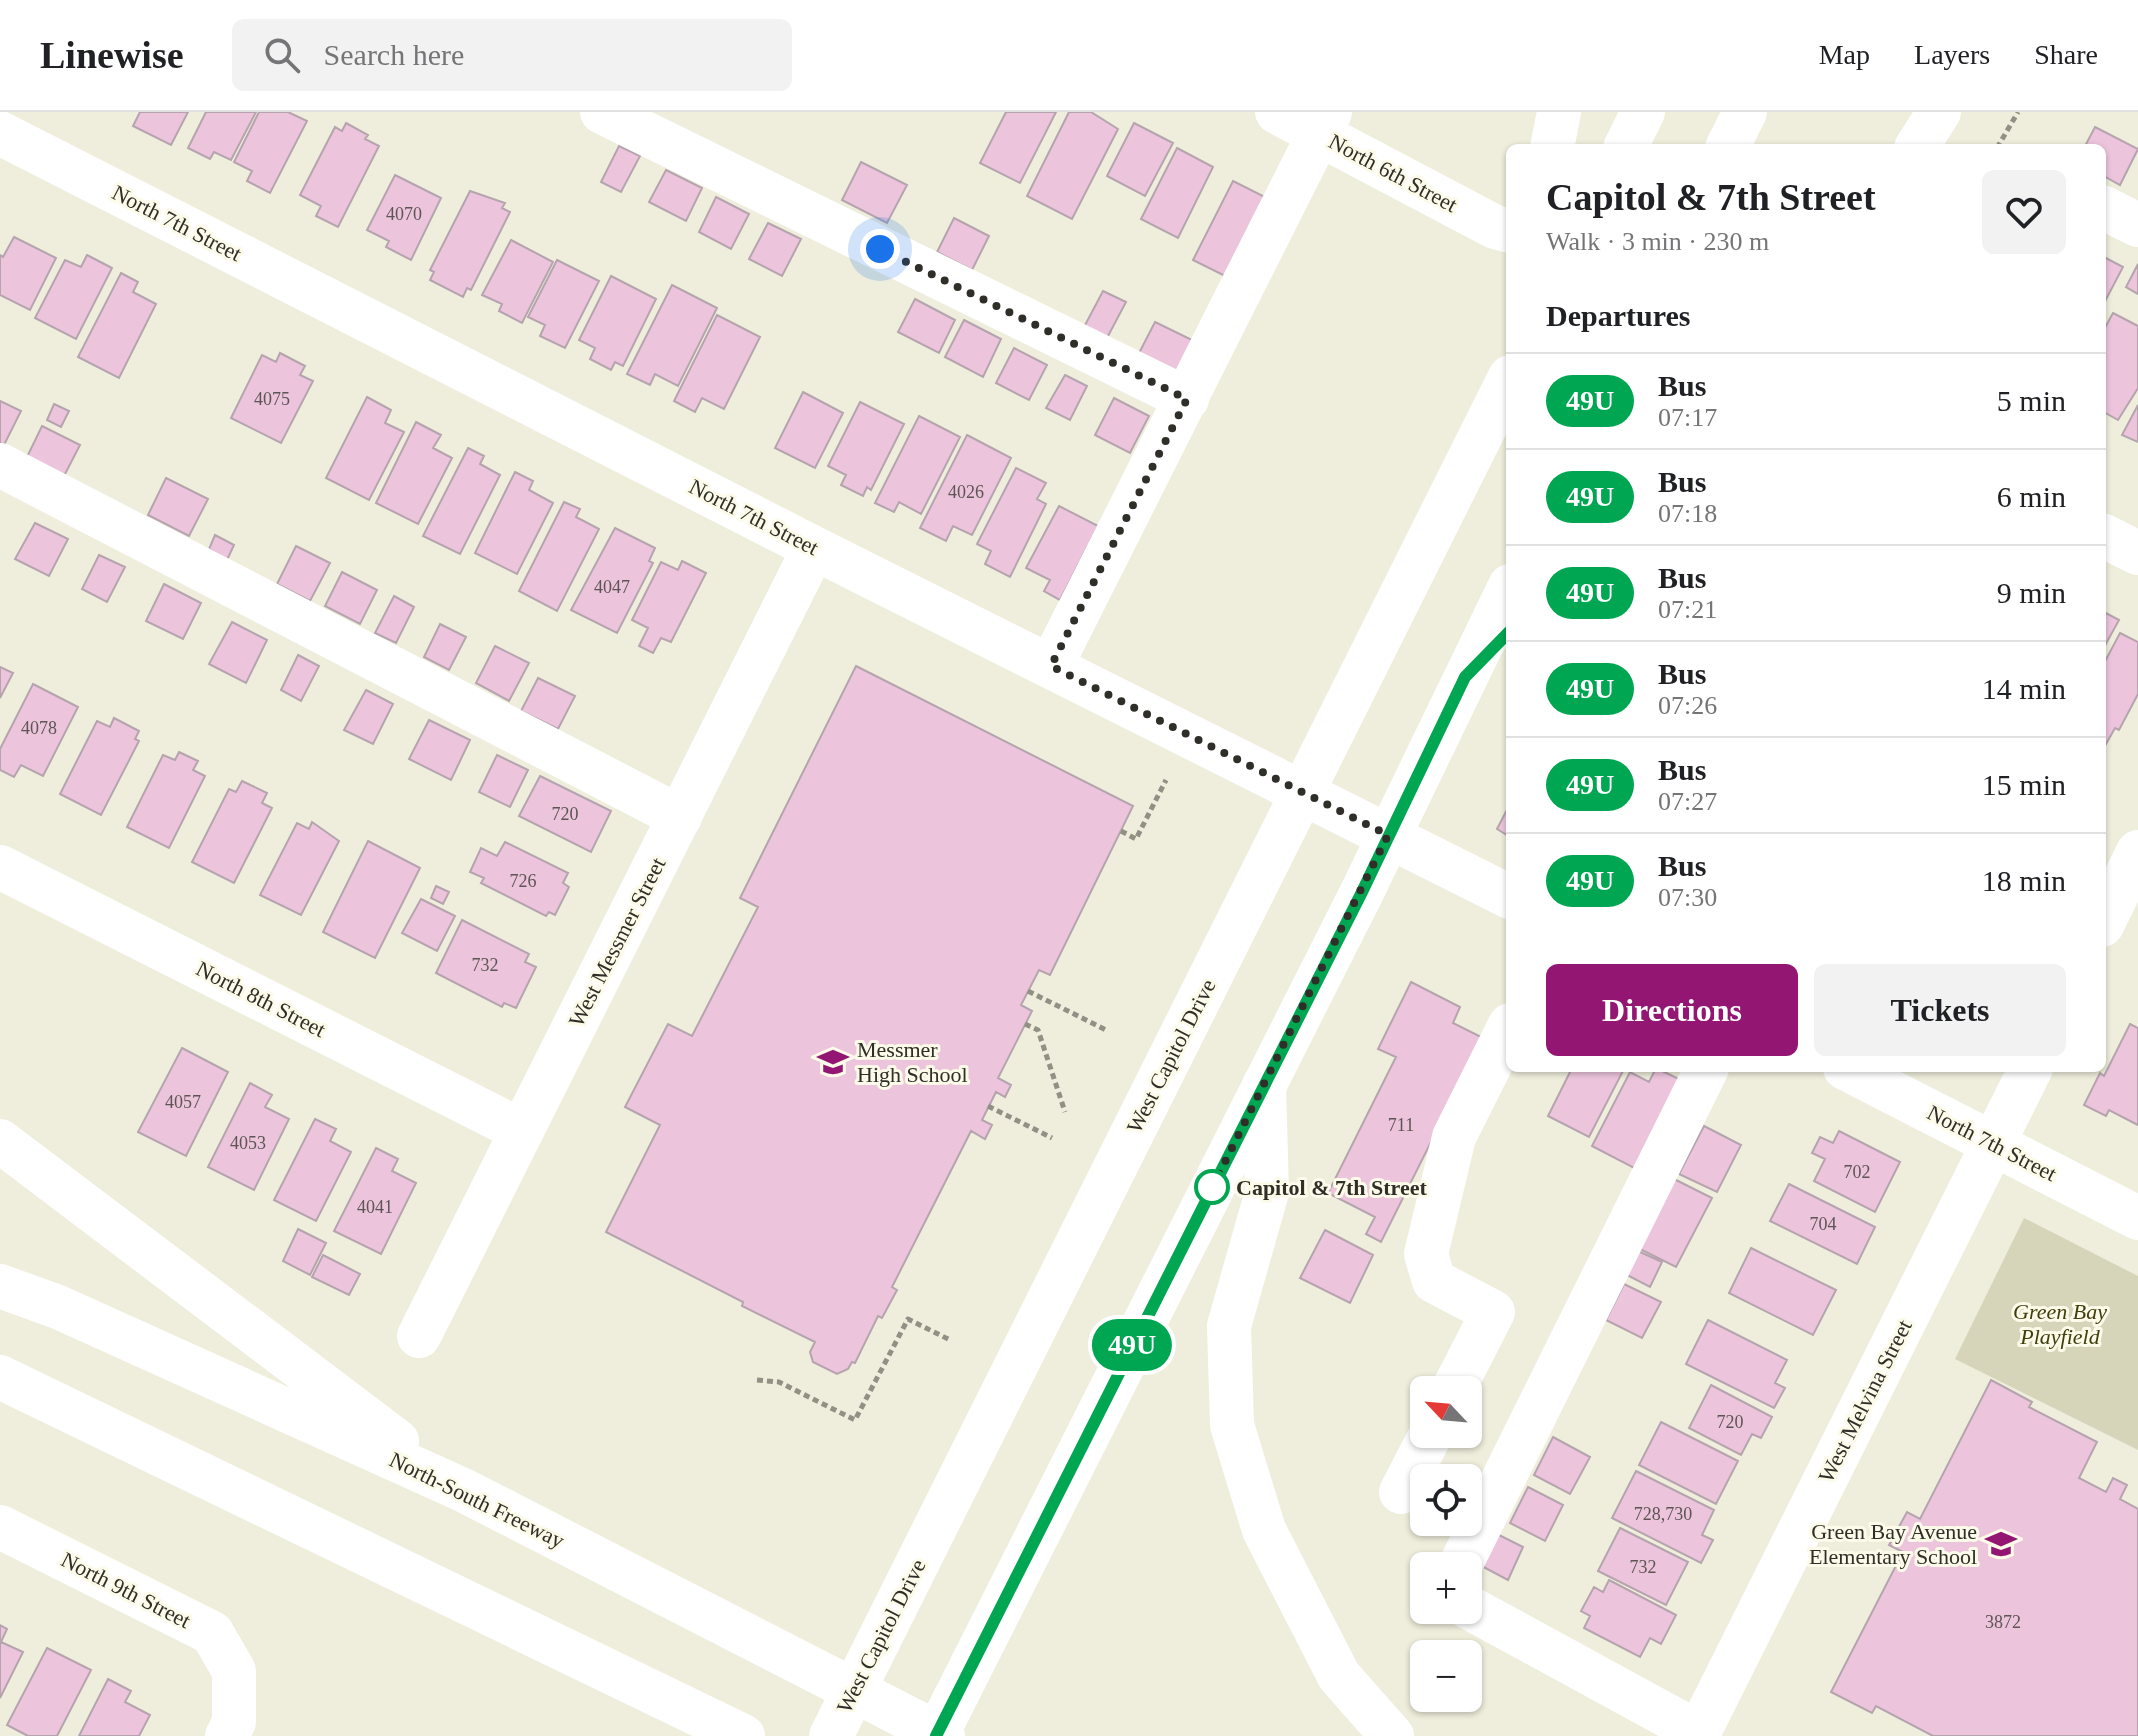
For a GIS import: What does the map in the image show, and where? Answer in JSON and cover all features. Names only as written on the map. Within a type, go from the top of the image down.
[{"type":"main road","points":[[0,124],[6,112]]},
{"type":"main road","points":[[602,112],[1187,399]]},
{"type":"main road","name":"North 6th Street","points":[[1277,112],[1325,123],[1495,227],[1506,230]]},
{"type":"main road","points":[[1553,144],[1559,112]]},
{"type":"main road","points":[[1627,144],[1643,112]]},
{"type":"main road","points":[[1729,144],[1745,112]]},
{"type":"main road","points":[[1919,144],[1939,112]]},
{"type":"main road","points":[[1051,666],[1325,123]]},
{"type":"main road","name":"North 7th Street","points":[[0,133],[814,548],[1506,895]]},
{"type":"main road","points":[[2106,209],[2138,225]]},
{"type":"main road","name":"West Capitol Drive","points":[[831,1736],[1504,388]]},
{"type":"main road","points":[[0,465],[680,817]]},
{"type":"main road","points":[[2106,537],[2138,553]]},
{"type":"main road","name":"West Messmer Street","points":[[419,1336],[814,548]]},
{"type":"main road","points":[[936,1736],[1264,1085],[1506,594]]},
{"type":"main road","points":[[1465,677],[1506,635]]},
{"type":"main road","name":"North 8th Street","points":[[0,867],[522,1131]]},
{"type":"main road","points":[[2106,916],[2125,875]]},
{"type":"main road","points":[[1460,1376],[1493,1312],[1434,1281],[1426,1254],[1454,1137],[1506,1033]]},
{"type":"main road","points":[[1467,1552],[1705,1072]]},
{"type":"main road","name":"North 7th Street","points":[[1853,1072],[2138,1218]]},
{"type":"main road","name":"West Melvina Street","points":[[1698,1734],[2029,1072]]},
{"type":"main road","points":[[1264,1085],[1267,1192],[1229,1326],[1232,1425],[1264,1530],[1339,1676],[1392,1736]]},
{"type":"main road","points":[[0,1141],[463,1490]]},
{"type":"main road","name":"North-South Freeway","points":[[0,1286],[58,1307],[463,1490],[943,1736]]},
{"type":"main road","points":[[0,1377],[743,1736]]},
{"type":"main road","points":[[1401,1492],[1424,1448]]},
{"type":"main road","name":"North 9th Street","points":[[0,1527],[212,1633],[234,1671],[234,1722],[227,1736]]},
{"type":"main road","points":[[1482,1615],[1698,1734]]},
{"type":"path","points":[[1999,144],[2018,112]]},
{"type":"path","points":[[1121,831],[1136,839],[1166,780]]},
{"type":"path","points":[[1028,991],[1106,1030]]},
{"type":"path","points":[[1025,1024],[1038,1030],[1065,1112]]},
{"type":"path","points":[[988,1106],[1052,1138]]},
{"type":"path","points":[[757,1380],[779,1382],[855,1420],[908,1319],[950,1340]]},
{"type":"green space","name":"Green Bay Playfield","points":[[2024,1218],[2138,1276],[2138,1450],[1955,1359]]},
{"type":"building","points":[[140,112],[188,112],[171,145],[133,126]]},
{"type":"building","points":[[206,112],[256,112],[231,160],[214,152],[210,159],[188,148]]},
{"type":"building","points":[[259,112],[288,112],[307,121],[270,193],[247,181],[252,171],[234,162]]},
{"type":"building","points":[[1006,112],[1056,112],[1020,183],[980,163]]},
{"type":"building","points":[[1069,112],[1091,112],[1118,129],[1072,219],[1027,196]]},
{"type":"building","points":[[346,123],[368,135],[365,139],[379,146],[338,227],[316,216],[321,206],[300,195],[335,127],[342,131]]},
{"type":"building","points":[[1134,123],[1173,143],[1145,196],[1107,176]]},
{"type":"building","points":[[2095,127],[2138,149],[2120,185],[2106,177],[2106,144],[2086,144]]},
{"type":"building","points":[[619,146],[640,156],[621,192],[601,182]]},
{"type":"building","points":[[1177,148],[1213,167],[1178,238],[1141,219]]},
{"type":"building","points":[[861,162],[907,185],[887,223],[842,200]]},
{"type":"building","points":[[666,170],[702,188],[686,221],[649,202]]},
{"type":"building","points":[[395,175],[441,198],[411,260],[386,247],[389,241],[367,230]]},
{"type":"building","points":[[1233,181],[1271,200],[1231,279],[1193,260]]},
{"type":"building","points":[[470,191],[505,203],[502,208],[510,212],[471,290],[467,288],[463,297],[430,280],[434,272],[430,270]]},
{"type":"building","points":[[716,197],[749,214],[731,249],[699,232]]},
{"type":"building","points":[[954,218],[989,236],[972,270],[937,252]]},
{"type":"building","points":[[768,223],[801,239],[782,276],[749,259]]},
{"type":"building","points":[[14,237],[56,258],[30,310],[0,295],[0,255],[3,257]]},
{"type":"building","points":[[511,240],[553,262],[522,323],[499,311],[502,304],[482,295]]},
{"type":"building","points":[[87,255],[112,268],[76,339],[35,318],[65,260],[81,267]]},
{"type":"building","points":[[2106,258],[2123,267],[2106,299]]},
{"type":"building","points":[[557,260],[599,281],[565,348],[540,336],[545,325],[528,317]]},
{"type":"building","points":[[2138,264],[2138,294],[2126,287]]},
{"type":"building","points":[[121,273],[138,282],[133,292],[156,304],[119,378],[78,357]]},
{"type":"building","points":[[611,276],[656,299],[623,366],[615,362],[611,370],[590,359],[595,348],[579,340]]},
{"type":"building","points":[[672,285],[717,308],[678,386],[655,374],[650,385],[627,374]]},
{"type":"building","points":[[1103,291],[1126,302],[1107,338],[1084,327]]},
{"type":"building","points":[[915,299],[955,320],[939,353],[898,332]]},
{"type":"building","points":[[2113,313],[2138,326],[2138,388],[2118,420],[2106,413],[2106,326]]},
{"type":"building","points":[[717,315],[760,337],[724,409],[702,398],[695,412],[674,401]]},
{"type":"building","points":[[964,320],[1001,339],[983,377],[945,357]]},
{"type":"building","points":[[1155,322],[1192,340],[1175,373],[1138,355]]},
{"type":"building","points":[[1014,348],[1047,365],[1029,400],[996,383]]},
{"type":"building","points":[[280,353],[305,366],[300,375],[313,381],[281,443],[231,418],[262,355],[276,362]]},
{"type":"building","points":[[1065,375],[1087,386],[1070,420],[1046,408]]},
{"type":"building","points":[[803,392],[843,413],[815,468],[775,448]]},
{"type":"building","points":[[367,397],[391,410],[385,423],[404,432],[369,500],[326,478]]},
{"type":"building","points":[[1114,398],[1149,416],[1130,453],[1095,435]]},
{"type":"building","points":[[0,401],[21,411],[2,449],[0,448]]},
{"type":"building","points":[[860,402],[904,424],[871,490],[867,487],[863,496],[841,485],[846,475],[828,466]]},
{"type":"building","points":[[54,404],[69,411],[61,427],[47,420]]},
{"type":"building","points":[[2138,405],[2138,442],[2122,435]]},
{"type":"building","points":[[919,416],[960,437],[921,514],[899,502],[894,512],[875,503]]},
{"type":"building","points":[[416,422],[441,435],[433,448],[452,458],[418,524],[376,503]]},
{"type":"building","points":[[42,426],[80,445],[63,478],[26,459]]},
{"type":"building","points":[[967,435],[1011,458],[972,535],[953,526],[946,541],[920,528]]},
{"type":"building","points":[[468,448],[484,456],[480,464],[500,475],[460,554],[423,536]]},
{"type":"building","points":[[1016,468],[1046,483],[1037,499],[1046,504],[1010,577],[985,564],[991,551],[977,544]]},
{"type":"building","points":[[515,472],[533,481],[529,490],[553,503],[517,574],[475,553]]},
{"type":"building","points":[[166,478],[208,499],[189,536],[148,515]]},
{"type":"building","points":[[564,502],[580,509],[576,517],[599,529],[557,611],[519,591]]},
{"type":"building","points":[[1059,506],[1098,526],[1060,600],[1044,591],[1050,580],[1026,568]]},
{"type":"building","points":[[35,523],[68,539],[49,576],[15,559]]},
{"type":"building","points":[[615,528],[655,548],[649,561],[653,563],[617,633],[571,610]]},
{"type":"building","points":[[215,535],[234,545],[227,560],[209,549]]},
{"type":"building","points":[[296,546],[330,563],[310,601],[277,584]]},
{"type":"building","points":[[99,555],[125,567],[107,602],[82,589]]},
{"type":"building","points":[[682,561],[706,573],[671,642],[661,638],[653,653],[639,646],[648,628],[632,620],[661,562],[678,570]]},
{"type":"building","points":[[342,572],[377,590],[360,624],[325,606]]},
{"type":"building","points":[[164,584],[201,603],[183,639],[146,621]]},
{"type":"building","points":[[394,596],[414,607],[396,643],[375,633]]},
{"type":"building","points":[[2106,613],[2119,620],[2106,644]]},
{"type":"building","points":[[232,622],[267,640],[246,683],[209,664]]},
{"type":"building","points":[[440,624],[466,637],[449,670],[424,657]]},
{"type":"building","points":[[2120,633],[2138,642],[2138,694],[2119,730],[2115,728],[2106,744],[2106,659]]},
{"type":"building","points":[[495,646],[529,663],[509,701],[476,683]]},
{"type":"building","points":[[298,655],[319,666],[301,701],[281,690]]},
{"type":"building","points":[[856,666],[1133,806],[1050,975],[1039,970],[1021,1005],[1032,1011],[998,1078],[1011,1085],[1005,1097],[996,1092],[982,1120],[992,1125],[985,1139],[971,1131],[892,1287],[897,1290],[882,1318],[878,1316],[855,1363],[852,1362],[848,1369],[837,1374],[813,1362],[810,1352],[815,1342],[606,1232],[660,1125],[625,1107],[668,1024],[692,1036],[758,907],[740,898]]},
{"type":"building","points":[[0,667],[13,673],[0,698]]},
{"type":"building","points":[[538,678],[575,696],[558,729],[521,711]]},
{"type":"building","points":[[33,684],[78,707],[43,776],[21,765],[14,777],[0,770],[0,749]]},
{"type":"building","points":[[366,690],[393,704],[373,744],[344,730]]},
{"type":"building","points":[[114,718],[139,731],[135,739],[139,741],[101,815],[60,794],[97,721],[110,727]]},
{"type":"building","points":[[429,720],[470,740],[451,780],[409,759]]},
{"type":"building","points":[[179,752],[198,761],[193,770],[205,776],[169,848],[127,827],[163,755],[175,760]]},
{"type":"building","points":[[497,755],[528,770],[510,807],[479,792]]},
{"type":"building","points":[[540,776],[611,811],[591,852],[519,816]]},
{"type":"building","points":[[242,781],[267,793],[262,803],[272,808],[234,883],[192,862],[229,789],[236,792]]},
{"type":"building","points":[[1506,812],[1506,835],[1497,829]]},
{"type":"building","points":[[312,822],[339,841],[301,915],[260,895],[297,823],[309,829]]},
{"type":"building","points":[[368,841],[420,868],[375,958],[323,932]]},
{"type":"building","points":[[505,842],[568,873],[563,883],[569,887],[555,915],[549,912],[546,916],[481,883],[484,878],[470,872],[481,848],[497,856]]},
{"type":"building","points":[[436,886],[449,892],[443,904],[431,898]]},
{"type":"building","points":[[421,899],[455,916],[437,951],[402,933]]},
{"type":"building","points":[[462,920],[529,954],[525,962],[536,967],[516,1008],[504,1003],[502,1007],[436,973]]},
{"type":"building","points":[[1411,982],[1460,1007],[1453,1023],[1483,1038],[1381,1242],[1366,1234],[1375,1217],[1328,1193],[1396,1057],[1378,1049]]},
{"type":"building","points":[[2130,1024],[2138,1028],[2138,1125],[2109,1110],[2106,1116],[2084,1105],[2100,1073],[2104,1076]]},
{"type":"building","points":[[182,1048],[228,1072],[186,1156],[138,1132]]},
{"type":"building","points":[[1570,1072],[1622,1072],[1589,1137],[1548,1116]]},
{"type":"building","points":[[1630,1072],[1649,1082],[1654,1072],[1664,1072],[1681,1080],[1636,1169],[1592,1146]]},
{"type":"building","points":[[250,1083],[272,1095],[265,1107],[289,1119],[254,1190],[208,1167]]},
{"type":"building","points":[[315,1119],[336,1129],[330,1141],[351,1152],[316,1221],[274,1200]]},
{"type":"building","points":[[1704,1126],[1741,1145],[1717,1192],[1679,1174]]},
{"type":"building","points":[[1839,1131],[1900,1162],[1875,1212],[1814,1181],[1825,1159],[1812,1153],[1820,1137],[1833,1143]]},
{"type":"building","points":[[376,1148],[398,1159],[392,1171],[416,1183],[381,1254],[334,1231]]},
{"type":"building","points":[[1674,1179],[1712,1198],[1676,1267],[1638,1248]]},
{"type":"building","points":[[1789,1184],[1875,1227],[1857,1264],[1770,1221]]},
{"type":"building","points":[[298,1229],[326,1243],[310,1275],[283,1261]]},
{"type":"building","points":[[1325,1230],[1373,1255],[1350,1303],[1300,1278]]},
{"type":"building","points":[[1751,1248],[1836,1290],[1813,1335],[1729,1293]]},
{"type":"building","points":[[1638,1251],[1662,1262],[1650,1287],[1627,1275]]},
{"type":"building","points":[[323,1255],[360,1274],[349,1295],[312,1277]]},
{"type":"building","points":[[1624,1284],[1661,1302],[1642,1338],[1606,1320]]},
{"type":"building","points":[[1708,1320],[1787,1360],[1775,1383],[1785,1388],[1774,1408],[1686,1364]]},
{"type":"building","name":"Green Bay Avenue Elementary School","points":[[1991,1380],[2032,1402],[2029,1407],[2097,1442],[2079,1478],[2106,1492],[2113,1478],[2127,1485],[2120,1499],[2138,1509],[2138,1736],[1933,1736],[1876,1706],[1872,1713],[1831,1692],[1903,1552],[1889,1545],[1907,1512],[1920,1519]]},
{"type":"building","points":[[1711,1385],[1772,1417],[1761,1438],[1752,1434],[1741,1455],[1689,1428]]},
{"type":"building","points":[[1661,1422],[1738,1461],[1716,1504],[1639,1465]]},
{"type":"building","points":[[1553,1437],[1590,1457],[1570,1494],[1534,1475]]},
{"type":"building","points":[[1636,1471],[1714,1510],[1702,1535],[1713,1540],[1701,1563],[1612,1518]]},
{"type":"building","points":[[1528,1487],[1563,1505],[1545,1541],[1510,1523]]},
{"type":"building","points":[[1620,1528],[1688,1562],[1666,1605],[1598,1571]]},
{"type":"building","points":[[1489,1530],[1523,1547],[1508,1580],[1482,1566],[1482,1552],[1479,1552]]},
{"type":"building","points":[[1609,1580],[1676,1615],[1661,1644],[1650,1638],[1640,1657],[1584,1628],[1590,1616],[1581,1611],[1594,1587],[1603,1592]]},
{"type":"building","points":[[0,1625],[7,1629],[1,1642],[23,1652],[0,1698]]},
{"type":"building","points":[[47,1648],[91,1670],[57,1736],[28,1736],[7,1725]]},
{"type":"building","points":[[108,1679],[131,1691],[125,1702],[150,1715],[139,1736],[79,1736]]},
{"type":"bus line","name":"49U","points":[[936,1736],[1362,892],[1465,677],[1506,635]]},
{"type":"place","name":"Messmer High School","points":[[833,1062]]},
{"type":"place","name":"Capitol & 7th Street","points":[[1212,1187]]},
{"type":"place","name":"Green Bay Avenue Elementary School","points":[[2001,1544]]},
{"type":"route","points":[[880,249],[1187,399],[1051,666],[1388,835],[1209,1194],[1212,1187]]}]
